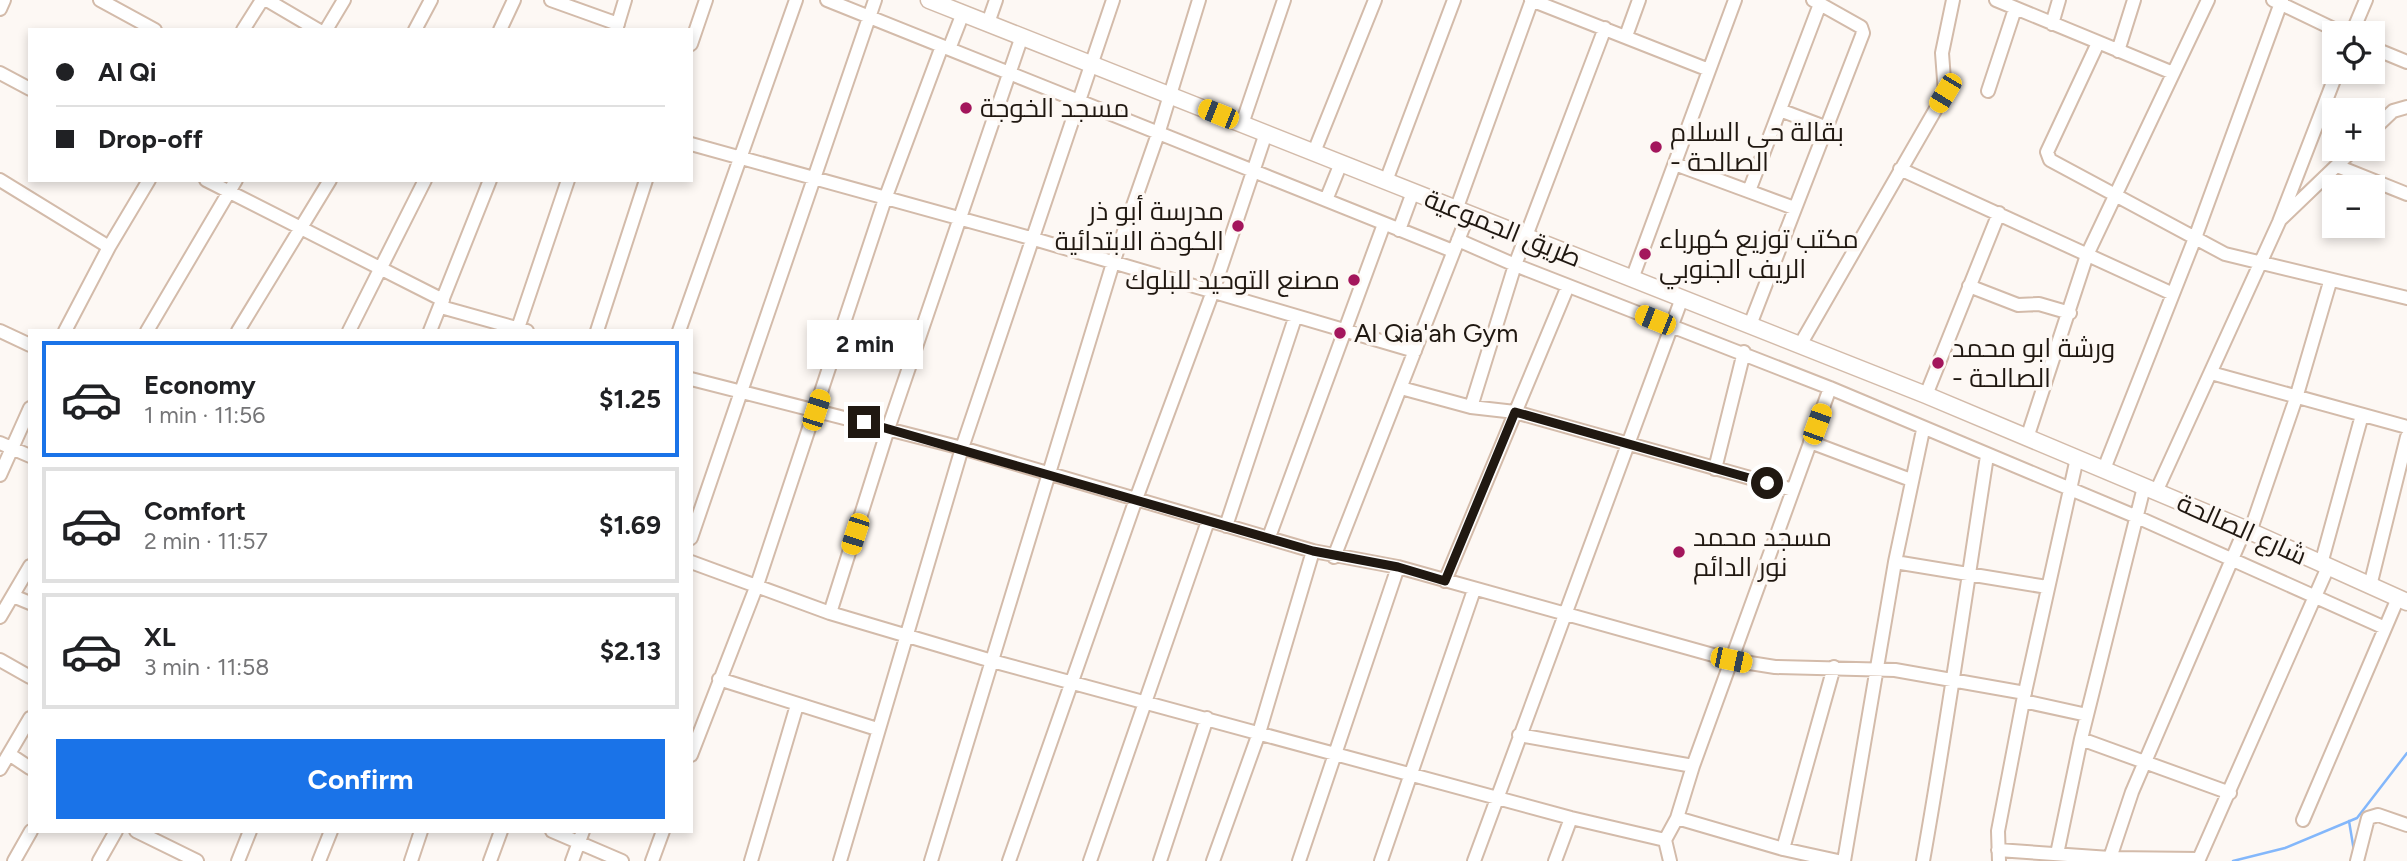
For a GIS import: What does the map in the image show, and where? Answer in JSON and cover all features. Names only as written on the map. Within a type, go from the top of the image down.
[{"type":"main road","name":"طريق الجموعية","points":[[938,2],[1527,239],[1926,395],[2077,458]]},
{"type":"main road","name":"شارع الصالحة","points":[[2077,458],[2402,600]]},
{"type":"street","points":[[0,9],[4,0]]},
{"type":"street","points":[[100,0],[151,28]]},
{"type":"street","points":[[244,28],[264,0],[326,28]]},
{"type":"street","points":[[329,28],[344,0]]},
{"type":"street","points":[[416,28],[431,0]]},
{"type":"street","points":[[501,28],[514,0]]},
{"type":"street","points":[[551,0],[617,27],[625,0]]},
{"type":"street","points":[[693,38],[706,0]]},
{"type":"street","points":[[680,329],[796,0]]},
{"type":"street","points":[[827,0],[1159,131],[1399,230],[1515,265],[1744,352],[1923,430],[2137,517],[2385,628]]},
{"type":"street","points":[[693,532],[876,0]]},
{"type":"street","points":[[988,23],[996,0]]},
{"type":"street","points":[[843,860],[877,729],[962,449],[1082,101],[1113,0]]},
{"type":"street","points":[[931,861],[1113,263],[1159,131],[1199,0]]},
{"type":"street","points":[[1242,124],[1284,0]]},
{"type":"street","points":[[1314,152],[1375,0]]},
{"type":"street","points":[[1386,181],[1454,0]]},
{"type":"street","points":[[1334,557],[1456,246],[1462,212],[1532,0],[1548,3],[1709,70]]},
{"type":"street","points":[[1626,36],[1639,0]]},
{"type":"street","points":[[1632,279],[1735,0]]},
{"type":"street","points":[[1800,345],[1945,93],[1942,53],[1953,0]]},
{"type":"street","points":[[1996,0],[2173,73]]},
{"type":"street","points":[[2052,24],[2059,0]]},
{"type":"street","points":[[2118,51],[2134,0]]},
{"type":"street","points":[[2027,438],[2070,313],[2087,254],[2208,0]]},
{"type":"street","points":[[2356,21],[2366,0]]},
{"type":"street","points":[[2104,469],[2195,238],[2278,1],[2322,23]]},
{"type":"street","points":[[1749,191],[1780,110],[1816,2],[1861,27],[1863,33],[1750,325]]},
{"type":"street","points":[[1988,91],[2015,9]]},
{"type":"street","points":[[693,750],[757,585],[885,200],[945,47],[963,13]]},
{"type":"street","points":[[1471,407],[1515,265],[1605,28]]},
{"type":"street","points":[[830,612],[888,429],[1023,36]]},
{"type":"street","points":[[2098,43],[2047,155],[2054,163],[2225,254],[2330,282],[2407,298]]},
{"type":"street","points":[[2385,53],[2407,62]]},
{"type":"street","points":[[0,73],[28,88]]},
{"type":"street","points":[[2057,855],[2081,739],[2137,517],[2211,373],[2279,222],[2331,84]]},
{"type":"street","points":[[2385,119],[2393,111],[2407,107]]},
{"type":"street","points":[[1780,110],[1825,127]]},
{"type":"street","points":[[1009,861],[1136,499],[1212,294],[1266,133]]},
{"type":"street","points":[[693,145],[813,177],[885,200],[1034,239],[1212,294],[1415,351]]},
{"type":"street","points":[[2279,222],[2342,161]]},
{"type":"street","points":[[1326,200],[1341,163]]},
{"type":"street","points":[[1675,164],[1794,208]]},
{"type":"street","points":[[2337,166],[2407,194]]},
{"type":"street","points":[[1900,169],[2173,294]]},
{"type":"street","points":[[0,180],[108,247]]},
{"type":"street","points":[[66,329],[108,247],[148,182]]},
{"type":"street","points":[[210,182],[300,230],[380,268],[442,304],[522,329],[567,182]]},
{"type":"street","points":[[148,329],[235,182]]},
{"type":"street","points":[[239,329],[329,182]]},
{"type":"street","points":[[350,329],[424,182]]},
{"type":"street","points":[[431,329],[489,182]]},
{"type":"street","points":[[598,329],[645,182]]},
{"type":"street","points":[[1399,230],[1413,192]]},
{"type":"street","points":[[1926,395],[1999,213]]},
{"type":"street","points":[[1269,537],[1384,224]]},
{"type":"street","points":[[2110,858],[2145,760],[2247,530],[2296,398],[2330,282]]},
{"type":"street","points":[[1445,581],[1568,286]]},
{"type":"street","points":[[1969,286],[2018,305],[2039,304],[2070,313]]},
{"type":"street","points":[[1474,861],[1562,614],[1682,298]]},
{"type":"street","points":[[1226,526],[1295,318]]},
{"type":"street","points":[[0,331],[28,344]]},
{"type":"street","points":[[1715,469],[1744,352]]},
{"type":"street","points":[[2211,373],[2407,427]]},
{"type":"street","points":[[693,379],[962,449],[1334,557],[1398,567],[1731,660],[1775,667],[1877,669],[1955,678],[2087,715]]},
{"type":"street","points":[[1401,388],[1471,407],[1515,412],[1793,490]]},
{"type":"street","points":[[1670,861],[1665,840],[1677,818],[1693,766],[1830,388]]},
{"type":"street","points":[[0,475],[6,446],[28,411]]},
{"type":"street","points":[[2077,458],[2024,697],[1998,831],[1998,855],[2199,859],[2315,598],[2362,415]]},
{"type":"street","points":[[1844,861],[1895,562],[1923,430]]},
{"type":"street","points":[[2370,586],[2407,437]]},
{"type":"street","points":[[1810,442],[1911,480]]},
{"type":"street","points":[[6,446],[28,455]]},
{"type":"street","points":[[1923,861],[1955,678],[1987,456]]},
{"type":"street","points":[[1090,861],[1208,520]]},
{"type":"street","points":[[1213,861],[1259,733],[1313,551]]},
{"type":"street","points":[[1895,562],[1969,572],[2047,587]]},
{"type":"street","points":[[693,563],[830,612],[992,661],[1571,818],[1665,840]]},
{"type":"street","points":[[1299,861],[1398,567]]},
{"type":"street","points":[[0,617],[28,570]]},
{"type":"street","points":[[1381,861],[1474,590]]},
{"type":"street","points":[[13,596],[28,602]]},
{"type":"street","points":[[2303,820],[2385,628],[2402,600]]},
{"type":"street","points":[[0,660],[28,676]]},
{"type":"street","points":[[1783,849],[1834,667]]},
{"type":"street","points":[[719,679],[877,729]]},
{"type":"street","points":[[751,861],[797,705]]},
{"type":"street","points":[[1160,861],[1207,718]]},
{"type":"street","points":[[28,721],[3,762],[28,768]]},
{"type":"street","points":[[1519,735],[1693,766]]},
{"type":"street","points":[[2081,739],[2230,793]]},
{"type":"street","points":[[2357,861],[2368,818],[2378,815],[2407,825]]},
{"type":"street","points":[[1555,861],[1571,818]]},
{"type":"street","points":[[1677,818],[1783,849],[1838,861]]},
{"type":"street","points":[[14,861],[30,833]]},
{"type":"street","points":[[99,861],[115,833]]},
{"type":"street","points":[[140,833],[188,859]]},
{"type":"street","points":[[162,844],[166,833]]},
{"type":"street","points":[[238,861],[249,833]]},
{"type":"street","points":[[319,861],[330,833]]},
{"type":"street","points":[[411,861],[420,833]]},
{"type":"street","points":[[490,861],[500,833]]},
{"type":"street","points":[[562,833],[581,837],[622,861]]},
{"type":"street","points":[[652,861],[662,833]]},
{"type":"street","points":[[572,861],[581,837]]},
{"type":"waterway","points":[[2233,861],[2285,848],[2357,818],[2407,753]]},
{"type":"waterway","points":[[2349,821],[2354,851]]},
{"type":"place","name":"مسجد الخوجة","points":[[966,108]]},
{"type":"place","name":"بقالة حي السلام - الصالحة","points":[[1656,147]]},
{"type":"place","name":"مدرسة أبو ذر الكودة الابتدائية","points":[[1238,226]]},
{"type":"place","name":"مكتب توزيع كهرباء الريف الجنوبي","points":[[1645,254]]},
{"type":"place","name":"مصنع التوحيد للبلوك","points":[[1354,280]]},
{"type":"place","name":"Al Qia'ah Gym","points":[[1340,333]]},
{"type":"place","name":"ورشة ابو محمد - الصالحة","points":[[1938,363]]},
{"type":"place","name":"مسجد محمد نور الدائم","points":[[1679,552]]},
{"type":"route","points":[[864,422],[1334,557],[1398,567],[1445,581],[1515,412],[1767,483]]}]
